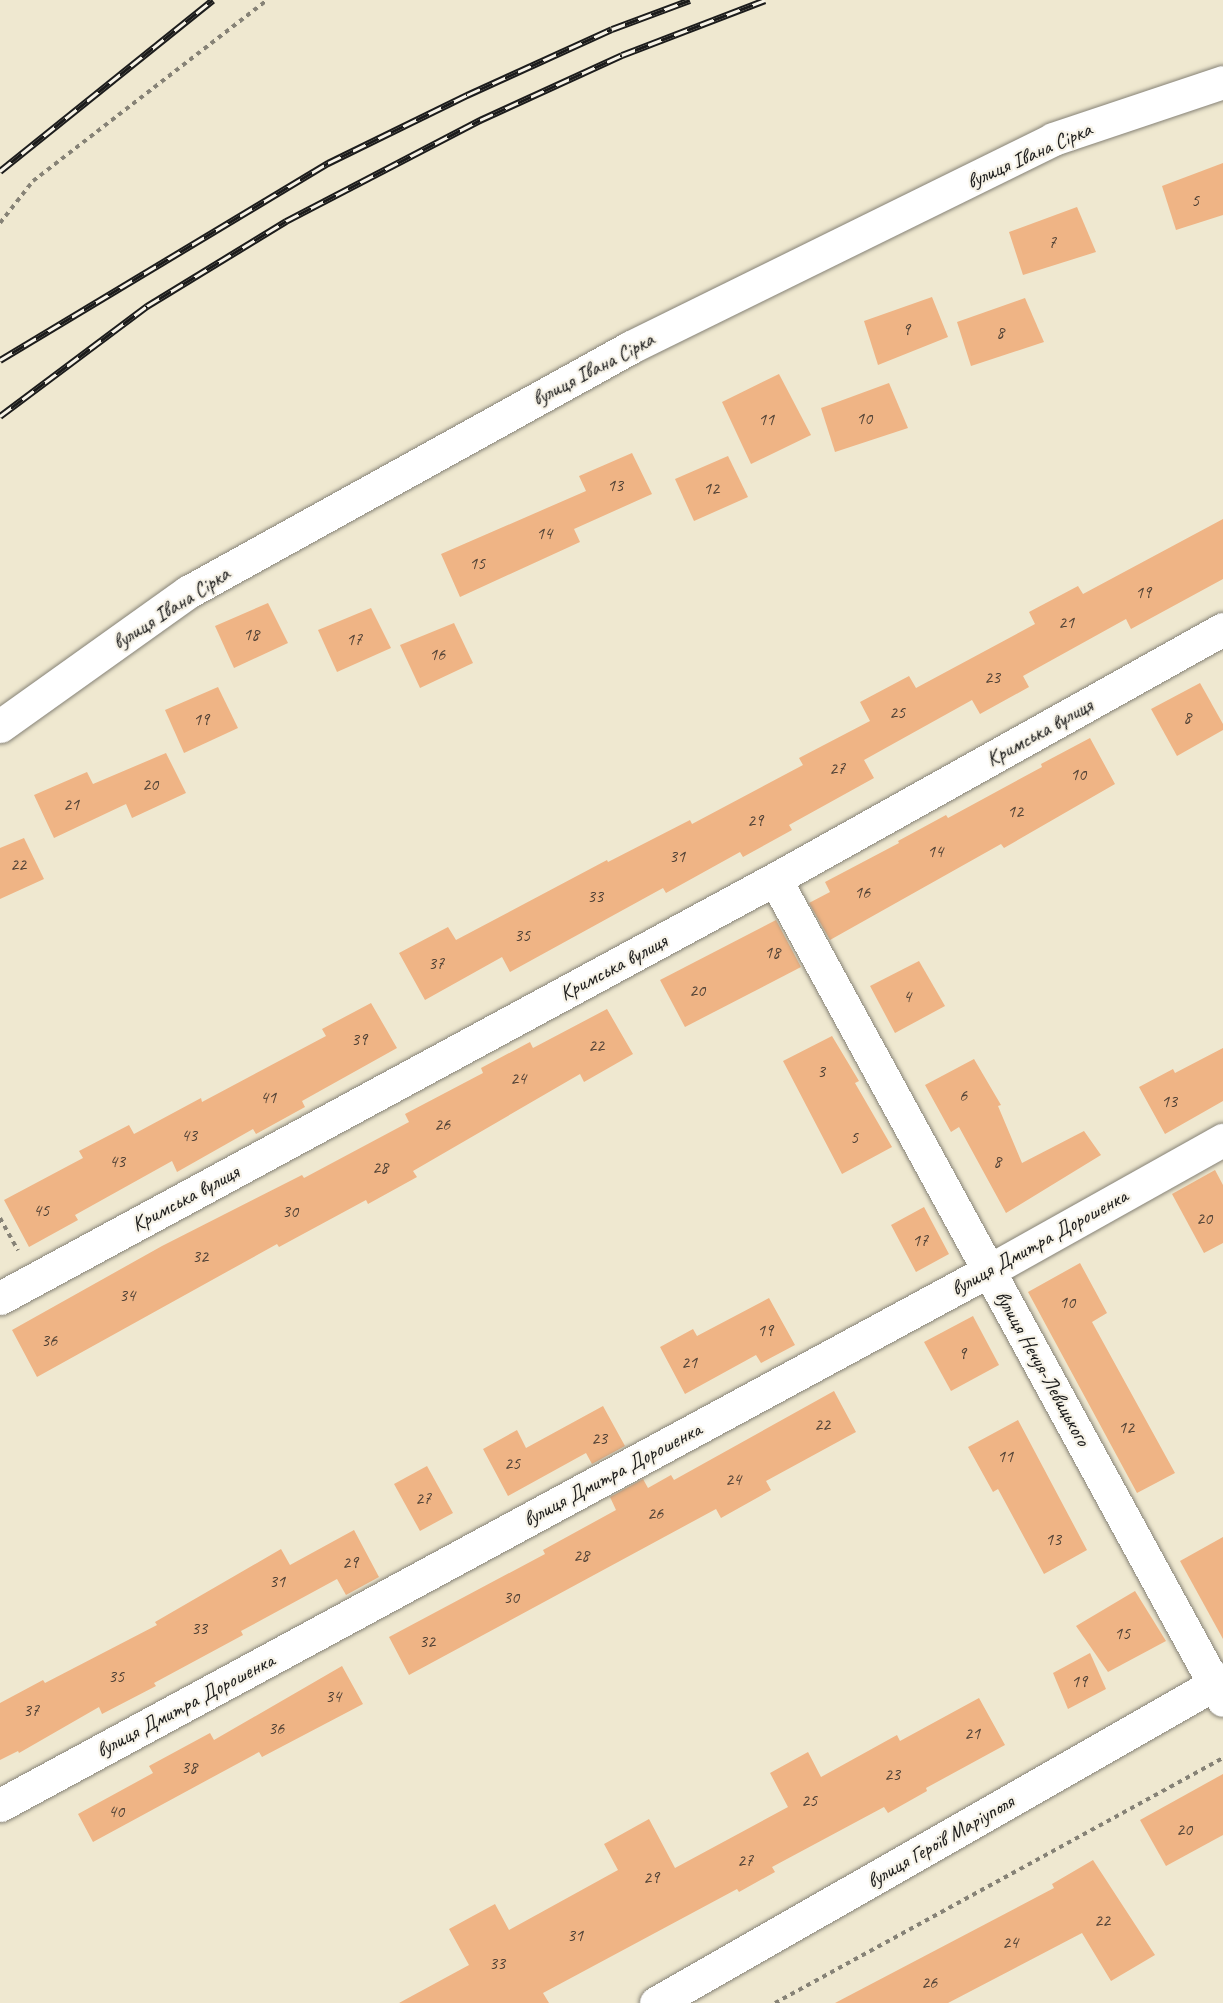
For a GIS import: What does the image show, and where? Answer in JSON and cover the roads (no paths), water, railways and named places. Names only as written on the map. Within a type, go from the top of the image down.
[{"type":"street","name":"вулиця Івана Сірка","points":[[0,726],[188,592],[631,347],[1053,139],[1223,82]]},
{"type":"street","name":"Кримська вулиця","points":[[0,1298],[776,879],[1223,629]]},
{"type":"street","name":"вулиця Нечуя-Левицького","points":[[776,879],[1220,1688]]},
{"type":"street","name":"вулиця Дмитра Дорошенка","points":[[0,1805],[990,1270],[1223,1140]]},
{"type":"street","name":"вулиця Героїв Маріуполя","points":[[656,2003],[1220,1688]]},
{"type":"railway","points":[[0,171],[213,0]]},
{"type":"railway","points":[[0,360],[328,163],[467,95],[612,29],[690,0]]},
{"type":"railway","points":[[0,416],[147,306],[286,221],[480,120],[622,55],[765,0]]}]
